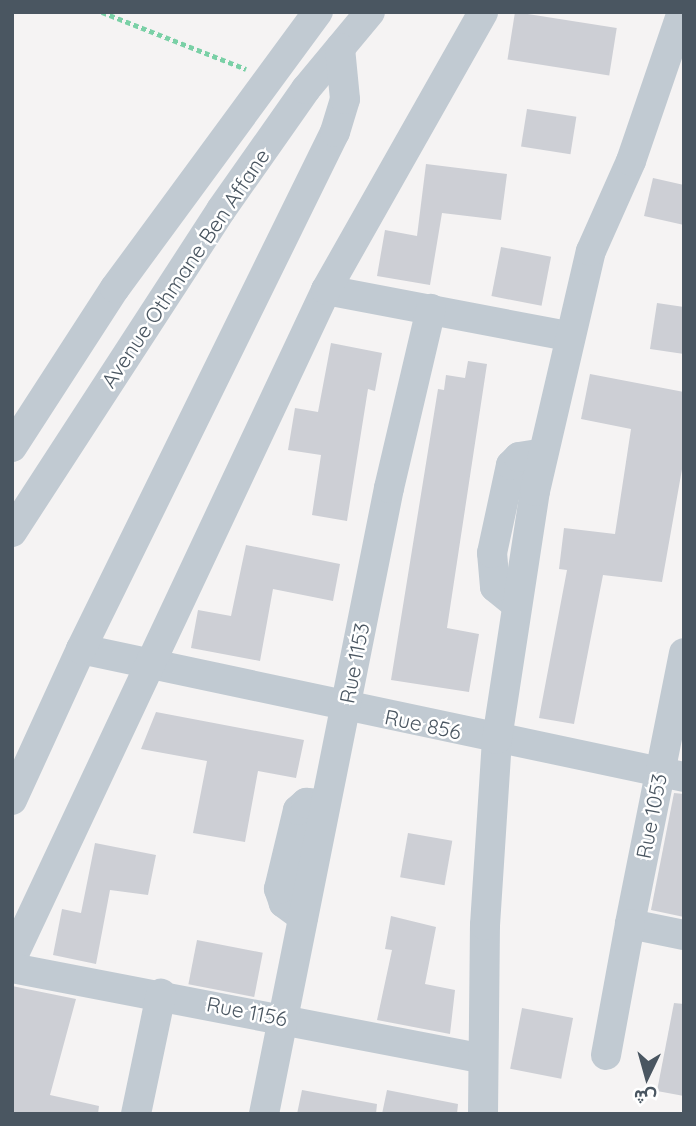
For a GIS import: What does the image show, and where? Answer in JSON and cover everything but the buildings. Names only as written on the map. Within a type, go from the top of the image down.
[{"type":"street","name":"Avenue Othmane Ben Affane","points":[[12,447],[115,288],[266,78],[318,12]]},
{"type":"street","name":"Avenue Othmane Ben Affane","points":[[12,532],[221,210],[340,48],[370,12]]},
{"type":"street","points":[[12,958],[326,290],[483,12]]},
{"type":"street","points":[[483,1114],[481,1058],[497,739],[516,604],[543,453],[568,336],[591,251],[631,161],[681,13]]},
{"type":"street","points":[[12,800],[81,649],[335,132],[346,82],[340,48]]},
{"type":"street","points":[[326,290],[568,336]]},
{"type":"street","name":"Rue 1153","points":[[264,1114],[281,1017],[430,309]]},
{"type":"street","name":"Rue 856","points":[[81,649],[346,708],[672,774]]},
{"type":"street","name":"Rue 1053","points":[[606,1055],[629,925],[672,774],[684,653]]},
{"type":"street","points":[[629,925],[684,935]]},
{"type":"street","name":"Rue 1156","points":[[12,968],[281,1017],[481,1058]]},
{"type":"street","points":[[136,1114],[161,994]]},
{"type":"path","points":[[102,12],[205,49],[266,78]]}]
